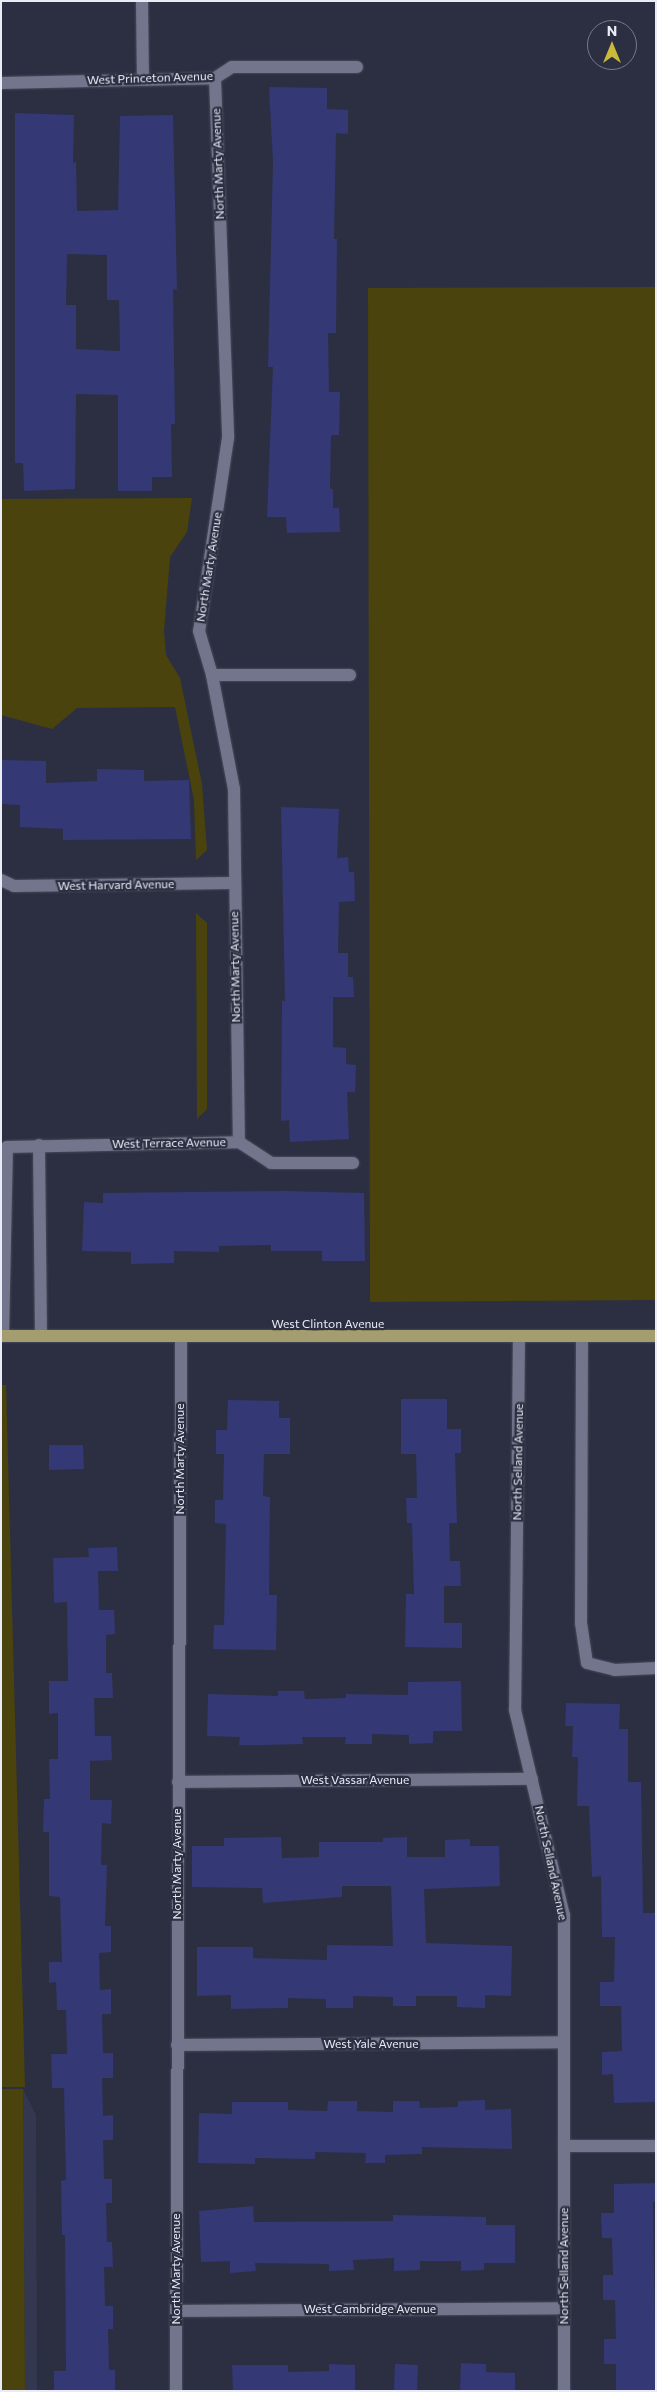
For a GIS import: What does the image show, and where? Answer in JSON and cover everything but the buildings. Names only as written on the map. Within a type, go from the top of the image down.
[{"type":"main road","name":"West Clinton Avenue","points":[[2,1336],[181,1338],[656,1336]]},
{"type":"street","points":[[142,1],[143,78]]},
{"type":"street","name":"West Princeton Avenue","points":[[1,82],[215,78],[232,67],[357,67]]},
{"type":"street","name":"North Marty Avenue","points":[[215,78],[228,438],[199,631],[212,676],[234,789],[233,883],[239,1142]]},
{"type":"street","points":[[212,676],[350,676]]},
{"type":"street","name":"West Harvard Avenue","points":[[1,880],[14,886],[233,883]]},
{"type":"street","name":"West Terrace Avenue","points":[[39,1145],[239,1142],[271,1164],[353,1164]]},
{"type":"street","points":[[2,1336],[7,1147],[39,1145],[41,1336]]},
{"type":"street","points":[[582,1336],[581,1623],[587,1663],[615,1670],[656,1668]]},
{"type":"street","name":"North Selland Avenue","points":[[519,1337],[515,1710],[564,1915],[564,2391]]},
{"type":"street","name":"North Marty Avenue","points":[[176,2391],[181,1338]]},
{"type":"street","name":"West Vassar Avenue","points":[[178,1782],[532,1779]]},
{"type":"street","name":"West Yale Avenue","points":[[177,2045],[564,2042]]},
{"type":"street","points":[[564,2146],[656,2146]]},
{"type":"street","name":"West Cambridge Avenue","points":[[176,2311],[564,2308]]},
{"type":"shaded area","points":[[656,287],[656,1300],[370,1302],[368,288]]},
{"type":"shaded area","points":[[192,498],[187,532],[170,557],[164,631],[166,655],[180,678],[202,784],[207,850],[196,860],[194,800],[175,707],[77,708],[52,729],[1,715],[1,499]]},
{"type":"shaded area","points":[[196,913],[207,923],[207,1109],[197,1119]]},
{"type":"shaded area","points":[[1,1385],[6,1385],[25,2087],[1,2087]]},
{"type":"shaded area","points":[[1,2089],[23,2089],[25,2391],[1,2391]]},
{"type":"shaded area","points":[[23,2089],[36,2115],[37,2391],[25,2391]]}]
